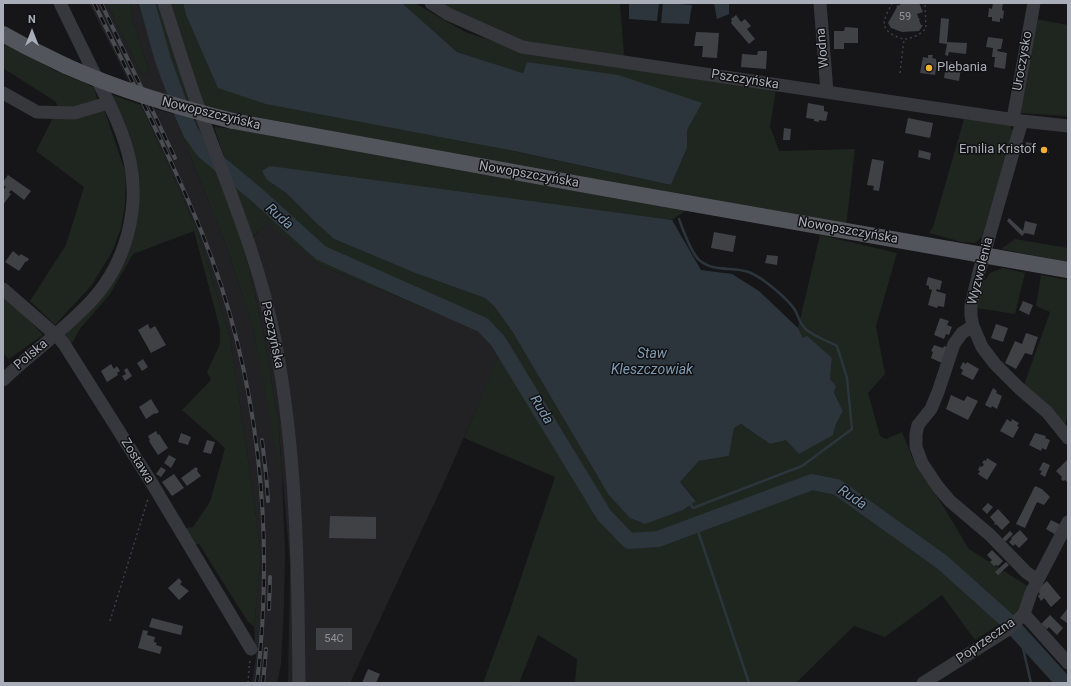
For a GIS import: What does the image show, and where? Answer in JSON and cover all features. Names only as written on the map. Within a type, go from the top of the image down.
[{"type":"main road","name":"Nowopszczyńska","points":[[3,34],[66,66],[108,84],[180,108],[233,121],[1068,270]]},
{"type":"street","name":"Polska","points":[[4,376],[56,335],[93,299],[119,260],[130,226],[133,199],[131,169],[125,144],[108,103],[60,3]]},
{"type":"street","name":"Pszczyńska","points":[[164,3],[196,102],[225,178],[257,270],[274,339],[288,423],[294,508],[299,683]]},
{"type":"street","name":"Pszczyńska","points":[[432,3],[448,14],[522,47],[1017,120],[1068,126]]},
{"type":"street","name":"Wodna","points":[[820,3],[827,92]]},
{"type":"street","name":"Uroczysko","points":[[1017,120],[1034,3]]},
{"type":"street","points":[[3,93],[37,112],[74,113],[108,103]]},
{"type":"street","name":"Wyzwolenia","points":[[1017,120],[971,305],[973,326],[982,347],[995,364],[1019,388],[1047,412],[1068,438]]},
{"type":"street","name":"Zostawa","points":[[3,288],[56,335],[64,344],[153,485],[251,649]]},
{"type":"street","points":[[973,326],[962,333],[954,344],[931,409],[918,425],[916,447],[922,463],[950,502],[990,535],[1026,572],[1037,580]]},
{"type":"street","name":"Poprzeczna","points":[[923,683],[1007,630],[1024,614],[1030,593],[1068,522]]},
{"type":"street","points":[[1024,614],[1068,663]]},
{"type":"path","points":[[892,3],[884,21],[885,28],[890,33],[904,39],[920,34],[926,28],[925,3]]},
{"type":"path","points":[[900,73],[904,39]]},
{"type":"path","points":[[110,622],[153,485]]},
{"type":"path","points":[[248,683],[251,649]]},
{"type":"shaded area","points":[[89,3],[107,3],[142,75],[149,71],[132,17],[130,3],[138,3],[174,115],[229,253],[253,329],[282,477],[285,553],[284,605],[281,664],[277,683],[252,683],[256,658],[254,627],[261,554],[230,338],[198,232],[141,105],[173,114],[150,91],[130,84]]},
{"type":"shaded area","points":[[107,3],[130,3],[132,17],[149,71],[142,75]]},
{"type":"shaded area","points":[[138,3],[183,3],[186,15],[219,88],[671,185],[687,148],[687,130],[701,103],[527,62],[523,73],[457,52],[402,3],[415,3],[465,32],[535,55],[776,90],[770,126],[779,151],[855,149],[846,227],[229,112],[168,96]]},
{"type":"shaded area","points":[[442,3],[620,3],[624,56],[522,41],[458,13]]},
{"type":"shaded area","points":[[1035,19],[1068,25],[1067,116],[1021,113],[1016,109]]},
{"type":"shaded area","points":[[3,42],[54,70],[94,87],[98,102],[68,110],[58,109],[56,102],[3,68]]},
{"type":"shaded area","points":[[112,95],[141,105],[198,232],[230,338],[261,554],[254,627],[248,622],[199,544],[194,545],[186,528],[193,527],[210,502],[225,448],[182,410],[211,380],[207,372],[220,344],[220,329],[194,231],[133,254],[110,294],[79,330],[73,342],[70,344],[65,337],[67,330],[99,301],[137,216]]},
{"type":"shaded area","points":[[104,109],[126,174],[125,205],[121,228],[112,252],[91,286],[55,325],[30,301],[66,245],[84,187],[36,151],[54,116]]},
{"type":"shaded area","points":[[174,115],[200,121],[244,246],[264,336],[278,420],[283,487],[253,329],[229,253]]},
{"type":"shaded area","points":[[964,119],[1009,123],[1013,132],[982,237],[975,243],[962,242],[929,233],[933,227]]},
{"type":"shaded area","points":[[214,127],[234,129],[687,210],[672,220],[267,180],[286,193],[334,239],[415,273],[485,298],[494,306],[512,331],[608,494],[683,510],[696,500],[680,482],[699,461],[729,456],[734,428],[741,424],[770,444],[786,439],[833,435],[836,424],[843,411],[834,393],[836,386],[830,379],[832,358],[803,338],[798,328],[820,235],[897,253],[876,326],[885,374],[868,393],[880,436],[886,439],[902,432],[914,462],[929,483],[969,549],[1029,587],[1020,611],[975,640],[942,595],[885,637],[854,626],[796,683],[575,683],[577,659],[538,635],[519,683],[483,683],[509,613],[555,477],[464,438],[500,353],[482,331],[319,265],[268,223],[252,237]]},
{"type":"shaded area","points":[[268,222],[319,265],[482,331],[501,353],[442,487],[350,683],[288,683],[290,565],[278,420],[264,336],[244,246]]},
{"type":"shaded area","points":[[1015,239],[1068,248],[1068,262],[1001,249]]},
{"type":"shaded area","points":[[1003,268],[1025,273],[1015,314],[977,308],[982,284],[990,273]]},
{"type":"shaded area","points":[[1041,275],[1068,280],[1068,415],[1064,428],[1024,385],[1050,312],[1036,306]]},
{"type":"shaded area","points":[[3,293],[43,335],[9,359],[3,354]]},
{"type":"water","points":[[183,3],[402,3],[457,52],[523,73],[527,62],[618,75],[702,103],[687,130],[687,148],[671,185],[514,151],[266,104],[218,88],[186,15]]},
{"type":"water","points":[[629,3],[659,3],[657,21],[629,19]]},
{"type":"water","points":[[663,3],[692,5],[689,24],[661,23]]},
{"type":"water","points":[[714,3],[729,3],[729,14],[717,19]]},
{"type":"water","name":"Staw Kleszczowiak","points":[[270,166],[672,220],[701,270],[732,274],[759,291],[798,328],[803,338],[807,336],[832,358],[830,379],[836,386],[834,393],[843,411],[836,424],[833,435],[799,454],[786,440],[770,444],[741,424],[734,428],[729,456],[699,461],[680,482],[696,501],[683,510],[645,524],[630,518],[608,494],[512,331],[494,306],[485,298],[415,273],[334,239],[286,193],[267,180],[262,171]]},
{"type":"building","points":[[901,3],[919,3],[923,12],[917,14],[919,19],[921,19],[919,20],[921,25],[923,25],[919,31],[902,32],[891,28],[888,23],[897,7],[896,6],[900,5]]},
{"type":"building","points":[[993,3],[1003,3],[1003,19],[1000,18],[1000,22],[992,21],[992,17],[988,17],[989,8],[992,9]]},
{"type":"building","points":[[736,15],[741,22],[745,19],[751,26],[747,29],[755,39],[749,44],[731,23],[731,19]]},
{"type":"building","points":[[941,18],[949,19],[947,42],[967,43],[966,54],[949,52],[948,56],[945,55],[947,44],[939,43]]},
{"type":"building","points":[[845,27],[858,28],[858,43],[844,43],[844,49],[834,49],[834,31],[844,31]]},
{"type":"building","points":[[696,32],[719,33],[717,58],[702,57],[703,46],[694,46]]},
{"type":"building","points":[[988,37],[1003,39],[1001,49],[998,49],[997,51],[1007,53],[1005,69],[994,67],[995,57],[992,57],[993,48],[986,47]]},
{"type":"building","points":[[758,51],[767,51],[766,69],[741,67],[742,54],[757,55]]},
{"type":"building","name":"Plebania","points":[[928,55],[933,55],[932,58],[936,59],[935,75],[920,73],[923,57],[928,58]]},
{"type":"building","points":[[950,62],[958,64],[957,67],[961,68],[959,81],[944,78],[946,65],[949,65]]},
{"type":"building","points":[[808,103],[824,106],[824,111],[828,112],[826,121],[819,120],[819,122],[814,121],[814,119],[806,118]]},
{"type":"building","points":[[908,118],[933,123],[930,138],[905,133]]},
{"type":"building","points":[[784,128],[791,129],[790,140],[783,140]]},
{"type":"building","points":[[1026,142],[1037,144],[1035,153],[1025,151]]},
{"type":"building","name":"Emilia Kristof","points":[[1040,147],[1049,149],[1049,153],[1039,151]]},
{"type":"building","points":[[919,150],[931,153],[930,160],[918,157]]},
{"type":"building","points":[[872,159],[884,161],[879,191],[873,190],[874,186],[867,185]]},
{"type":"building","points":[[8,175],[31,191],[24,200],[11,190],[9,193],[11,194],[3,205],[3,189],[6,187],[3,185],[3,182]]},
{"type":"building","points":[[1009,218],[1023,231],[1025,221],[1037,224],[1034,235],[1025,233],[1022,236],[1007,221]]},
{"type":"building","points":[[714,232],[736,236],[733,252],[711,248]]},
{"type":"building","points":[[13,251],[19,256],[21,254],[29,259],[19,271],[5,262]]},
{"type":"building","points":[[767,255],[778,256],[777,265],[765,263]]},
{"type":"building","points":[[928,277],[942,281],[940,290],[937,289],[936,291],[946,294],[944,307],[938,306],[937,308],[928,305],[932,290],[926,285]]},
{"type":"building","points":[[1023,301],[1033,305],[1029,315],[1019,310]]},
{"type":"building","points":[[940,318],[949,321],[947,325],[952,327],[949,335],[946,334],[944,339],[934,335]]},
{"type":"building","points":[[148,324],[150,329],[155,326],[166,345],[151,353],[138,330]]},
{"type":"building","points":[[996,324],[1008,328],[1003,342],[991,338]]},
{"type":"building","points":[[1026,333],[1038,337],[1032,355],[1025,353],[1016,369],[1005,363],[1015,341],[1022,344]]},
{"type":"building","points":[[934,345],[943,348],[944,346],[950,348],[944,364],[931,358],[933,352],[931,351]]},
{"type":"building","points":[[143,359],[148,367],[142,371],[137,363]]},
{"type":"building","points":[[963,362],[966,364],[967,362],[979,369],[973,380],[961,374],[963,370],[960,368]]},
{"type":"building","points":[[111,364],[114,369],[117,366],[120,371],[117,373],[118,375],[107,382],[101,371]]},
{"type":"building","points":[[127,368],[132,376],[125,381],[122,376],[126,374],[124,370]]},
{"type":"building","points":[[993,388],[997,391],[996,393],[1002,396],[997,409],[992,406],[991,408],[985,405]]},
{"type":"building","points":[[951,395],[964,401],[967,396],[978,401],[968,420],[946,409]]},
{"type":"building","points":[[151,399],[159,412],[146,419],[139,407]]},
{"type":"building","points":[[1007,419],[1011,422],[1012,419],[1019,423],[1017,426],[1019,427],[1013,438],[1000,431]]},
{"type":"building","points":[[156,431],[168,448],[158,455],[149,441],[148,436]]},
{"type":"building","points":[[181,433],[191,437],[188,445],[178,442]]},
{"type":"building","points":[[1035,433],[1046,436],[1045,438],[1050,440],[1046,450],[1042,448],[1041,451],[1029,445]]},
{"type":"building","points":[[207,440],[215,442],[211,454],[203,452]]},
{"type":"building","points":[[169,455],[176,459],[171,468],[164,463]]},
{"type":"building","points":[[987,458],[997,464],[987,480],[978,474],[980,471],[978,470],[980,466],[982,467],[984,464],[982,463],[984,460],[986,461]]},
{"type":"building","points":[[1067,460],[1068,483],[1061,479],[1062,477],[1056,471]]},
{"type":"building","points":[[1043,462],[1050,465],[1045,477],[1040,474],[1042,471],[1039,470]]},
{"type":"building","points":[[161,467],[166,470],[161,477],[156,474]]},
{"type":"building","points":[[196,467],[201,476],[187,486],[181,478]]},
{"type":"building","points":[[174,474],[184,488],[172,496],[162,482]]},
{"type":"building","points":[[1035,486],[1042,489],[1050,497],[1044,505],[1037,502],[1025,528],[1016,524]]},
{"type":"building","points":[[988,503],[993,507],[987,514],[982,509]]},
{"type":"building","points":[[998,509],[1010,522],[1002,530],[994,524],[995,523],[990,517]]},
{"type":"building","points":[[330,516],[376,517],[376,539],[329,538]]},
{"type":"building","points":[[1051,520],[1061,525],[1056,535],[1046,529]]},
{"type":"building","points":[[1020,530],[1028,539],[1019,548],[1015,544],[1013,546],[1009,542],[1012,539],[1011,538]]},
{"type":"building","points":[[1010,531],[1013,534],[1005,542],[1002,539]]},
{"type":"building","points":[[992,550],[1003,561],[998,566],[994,566],[990,562],[992,560],[987,555]]},
{"type":"building","points":[[1006,562],[1009,565],[998,575],[995,572]]},
{"type":"building","points":[[179,578],[182,582],[180,584],[189,591],[179,600],[168,588]]},
{"type":"building","points":[[1047,581],[1061,598],[1051,607],[1044,598],[1041,601],[1038,596],[1040,594],[1037,590]]},
{"type":"building","points":[[1068,608],[1068,621],[1067,623],[1060,618]]},
{"type":"building","points":[[1050,615],[1063,628],[1057,635],[1049,627],[1047,629],[1041,624]]},
{"type":"building","points":[[152,618],[183,626],[181,635],[149,627]]},
{"type":"building","points":[[316,628],[352,628],[352,650],[316,650]]},
{"type":"building","points":[[143,630],[148,631],[147,635],[155,637],[154,642],[157,643],[156,645],[162,647],[160,654],[138,648]]},
{"type":"building","points":[[368,669],[380,674],[376,683],[362,683]]},
{"type":"waterway","name":"Ruda","points":[[147,3],[163,60],[183,115],[191,133],[204,151],[257,195],[321,253],[483,325],[498,341],[604,515],[629,541],[658,539],[812,482],[837,487],[942,562],[1009,622]]},
{"type":"waterway","points":[[679,219],[690,247],[699,260],[712,267],[751,273],[769,284],[787,300],[795,310],[800,323],[806,329],[814,335],[837,346],[847,378],[852,429],[802,466],[693,508],[690,504]]},
{"type":"waterway","points":[[696,525],[749,683]]},
{"type":"waterway","name":"Ruda","points":[[1015,629],[1064,683]]},
{"type":"waterway","points":[[1020,635],[1031,683]]},
{"type":"railway","points":[[94,3],[150,117],[190,204],[221,287],[237,342],[249,398],[258,455],[263,512],[264,569],[262,626],[257,683]]},
{"type":"railway","points":[[101,3],[175,158]]},
{"type":"railway","points":[[262,440],[268,501]]},
{"type":"railway","points":[[269,609],[270,577]]},
{"type":"railway","points":[[263,683],[266,649]]},
{"type":"place","name":"Plebania","points":[[929,68]]},
{"type":"place","name":"Emilia Kristof","points":[[1044,150]]}]
